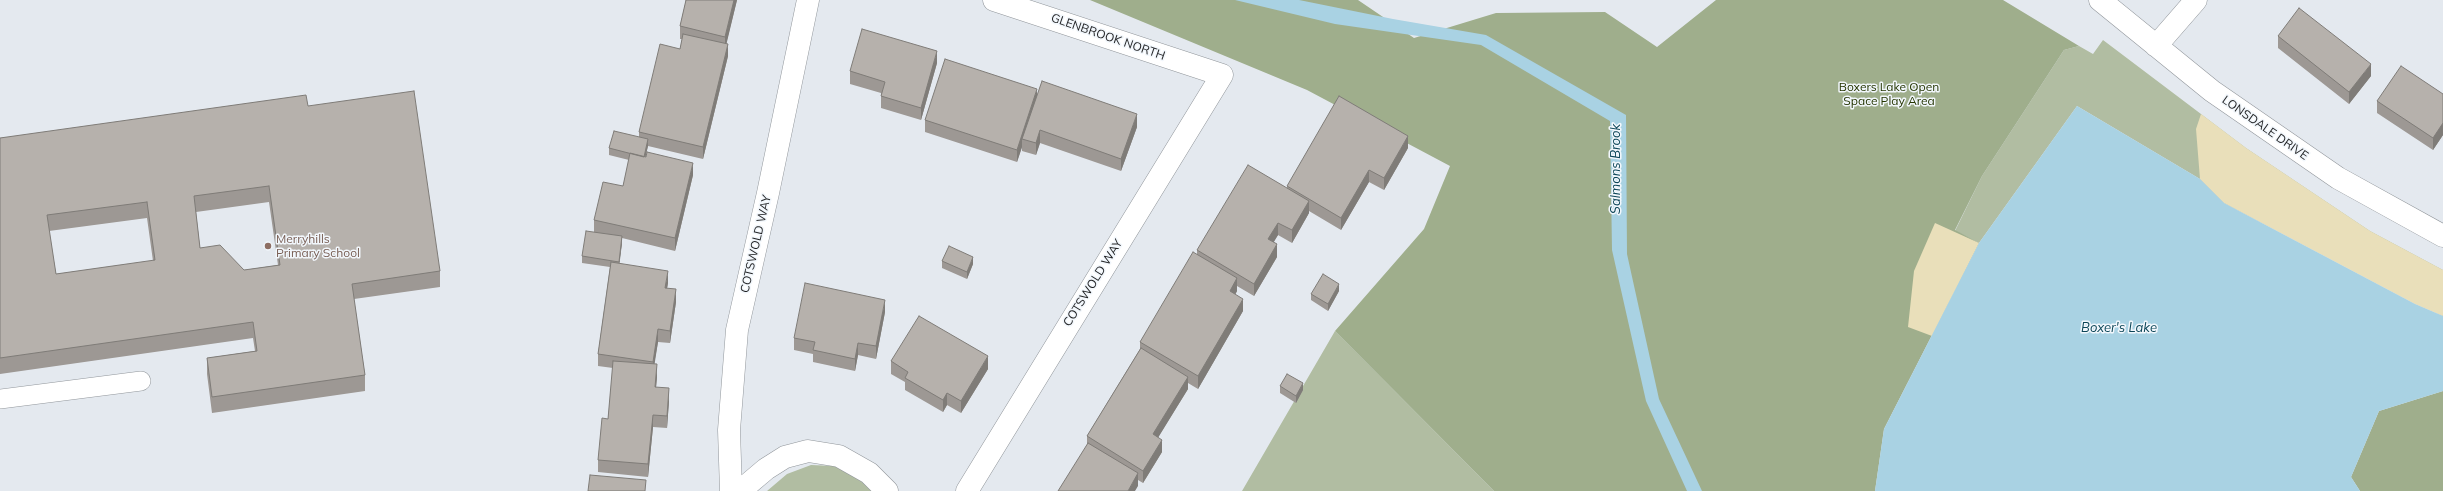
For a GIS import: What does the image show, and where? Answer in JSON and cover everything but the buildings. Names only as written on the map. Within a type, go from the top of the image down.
[{"type":"street","name":"COTSWOLD WAY","points":[[731,491],[729,430],[737,330],[768,193],[808,0]]},
{"type":"street","name":"GLENBROOK NORTH","points":[[994,0],[1222,76]]},
{"type":"street","name":"LONSDALE DRIVE","points":[[2100,0],[2212,91],[2338,178],[2443,236]]},
{"type":"street","points":[[2156,46],[2196,0]]},
{"type":"street","name":"COTSWOLD WAY","points":[[967,491],[1062,333],[1222,76]]},
{"type":"street","points":[[740,491],[766,469],[785,457],[808,451],[839,456],[870,473],[887,491]]},
{"type":"lane","points":[[0,399],[141,382]]},
{"type":"green space","name":"Boxers Lake Open Space Play Area","points":[[1090,0],[1358,0],[1414,38],[1496,13],[1605,12],[1657,47],[1716,0],[2003,0],[2079,46],[2064,50],[1982,176],[1955,230],[1979,243],[1884,429],[1875,491],[1494,491],[1335,331],[1424,229],[1450,166],[1307,90]]},
{"type":"green space","points":[[2103,40],[2246,148],[2370,231],[2443,270],[2443,316],[2224,203],[2200,179],[2077,106],[1979,243],[1955,231],[1982,176],[2064,50],[2079,46],[2093,54]]},
{"type":"green space","points":[[1335,331],[1494,491],[1242,491]]},
{"type":"green space","points":[[2443,391],[2443,491],[2360,491],[2351,477],[2379,411]]},
{"type":"green space","points":[[811,465],[834,466],[856,474],[876,491],[767,491],[787,474]]},
{"type":"sand","points":[[2201,114],[2246,148],[2370,231],[2443,270],[2443,316],[2415,304],[2224,203],[2200,179],[2196,129]]},
{"type":"sand","points":[[1935,223],[1979,243],[1932,336],[1908,327],[1914,271]]},
{"type":"water","name":"Salmons Brook","points":[[1235,0],[1299,0],[1393,19],[1486,35],[1626,115],[1627,254],[1659,399],[1702,491],[1687,491],[1646,401],[1612,250],[1610,121],[1481,45],[1335,24]]},
{"type":"water","name":"Boxer's Lake","points":[[2077,106],[2200,179],[2224,203],[2415,304],[2443,316],[2443,391],[2379,411],[2351,477],[2360,491],[1875,491],[1884,429],[1979,243]]},
{"type":"place","name":"Merryhills Primary School","points":[[268,246]]}]
